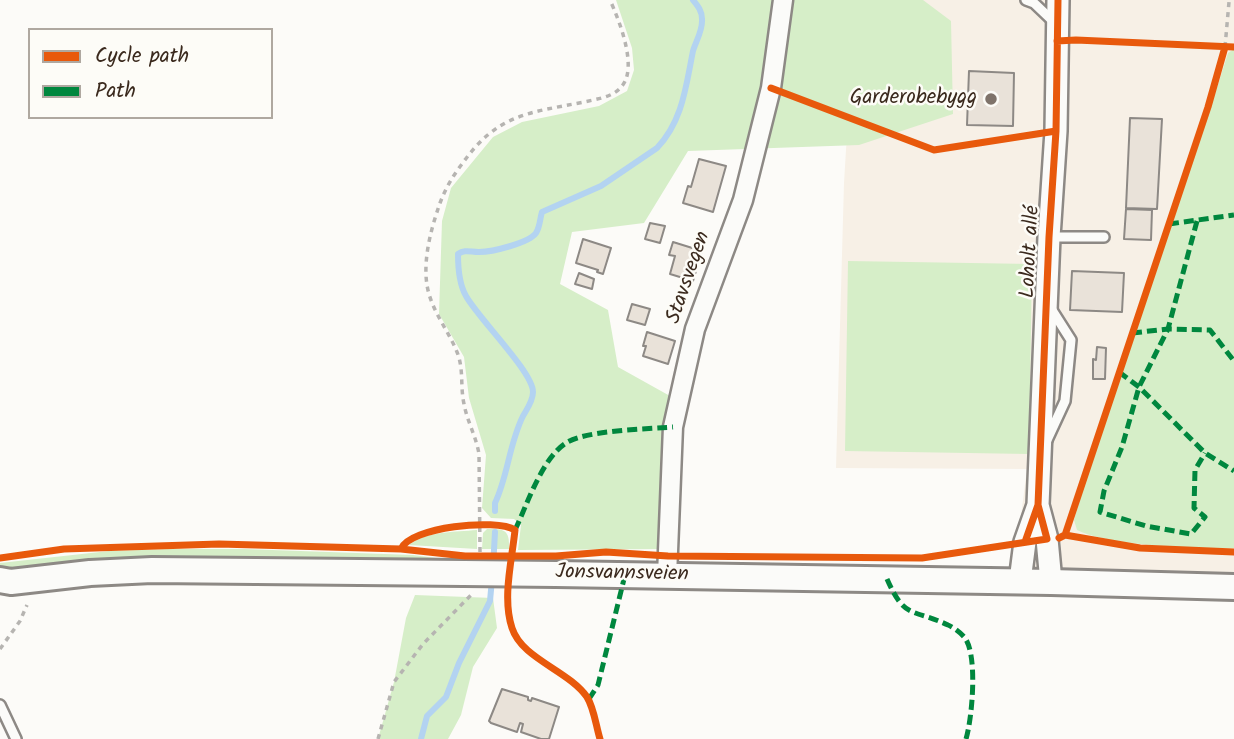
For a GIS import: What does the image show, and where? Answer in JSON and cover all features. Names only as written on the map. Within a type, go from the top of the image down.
[{"type":"main road","name":"Jonsvannsveien","points":[[4,584],[90,573],[152,570],[475,570],[556,574],[1234,587]]},
{"type":"street","name":"Stavsvegen","points":[[667,576],[673,427],[695,329],[743,200],[771,88],[783,0]]},
{"type":"street","name":"Loholt allé","points":[[1020,581],[1025,542],[1038,505],[1056,131],[1058,0]]},
{"type":"street","name":"Loholt allé","points":[[1038,505],[1047,540],[1051,582]]},
{"type":"lane","points":[[1026,0],[1034,2],[1056,24]]},
{"type":"lane","points":[[1049,237],[1104,237]]},
{"type":"lane","points":[[0,705],[16,739]]},
{"type":"path","points":[[475,570],[480,525],[479,454],[473,427],[464,405],[458,354],[429,293],[427,264],[434,224],[439,205],[454,175],[479,141],[494,128],[527,114],[609,95],[624,84],[627,56],[623,34],[610,0]]},
{"type":"path","points":[[1221,59],[1225,47],[1229,1]]},
{"type":"path","points":[[1212,46],[1234,47]]},
{"type":"path","points":[[470,526],[491,524]]},
{"type":"path","points":[[378,739],[394,682],[475,570],[491,556]]},
{"type":"path","points":[[0,649],[20,621],[27,605]]},
{"type":"shaded area","points":[[855,0],[1234,0],[1234,587],[1020,581],[1018,539],[1027,469],[836,468],[844,183]]},
{"type":"green space","points":[[616,0],[923,0],[951,21],[953,114],[859,145],[688,151],[644,223],[572,232],[560,284],[608,310],[618,367],[670,396],[660,510],[663,544],[662,549],[518,550],[521,525],[514,519],[491,518],[482,508],[486,455],[469,398],[464,357],[439,314],[442,221],[451,188],[493,137],[522,122],[599,106],[627,91],[634,70],[632,48]]},
{"type":"green space","points":[[1234,49],[1234,548],[1130,543],[1090,535],[1077,530],[1074,520],[1091,461],[1228,53]]},
{"type":"green space","points":[[848,261],[1032,264],[1029,454],[845,451]]},
{"type":"green space","points":[[487,529],[505,532],[509,549],[482,549],[483,533]]},
{"type":"green space","points":[[477,530],[477,549],[409,545],[433,535]]},
{"type":"green space","points":[[169,549],[413,555],[443,559],[166,558],[0,571],[0,563],[109,551]]},
{"type":"green space","points":[[415,595],[493,598],[497,628],[473,667],[461,715],[448,739],[378,739],[394,682],[406,618]]},
{"type":"building","name":"Garderobebygg","points":[[969,71],[1014,73],[1013,126],[967,125]]},
{"type":"building","points":[[1130,118],[1162,119],[1157,209],[1126,208]]},
{"type":"building","points":[[699,159],[726,166],[713,212],[683,203]]},
{"type":"building","points":[[1126,209],[1152,210],[1151,240],[1124,239]]},
{"type":"building","points":[[650,223],[665,226],[660,243],[645,239]]},
{"type":"building","points":[[583,239],[611,248],[603,274],[576,263]]},
{"type":"building","points":[[673,242],[702,251],[693,281],[670,274],[675,256],[669,255]]},
{"type":"building","points":[[1072,271],[1124,273],[1122,312],[1070,310]]},
{"type":"building","points":[[579,273],[594,279],[592,289],[575,284]]},
{"type":"building","points":[[632,304],[650,309],[645,325],[627,320]]},
{"type":"building","points":[[647,332],[675,341],[668,364],[643,356]]},
{"type":"building","points":[[1097,347],[1106,348],[1105,379],[1093,379],[1093,359],[1096,360]]},
{"type":"building","points":[[502,689],[528,697],[531,701],[532,698],[559,707],[549,739],[521,732],[523,724],[520,723],[517,732],[489,721]]},
{"type":"waterway","points":[[495,511],[495,503],[515,438],[533,392],[531,383],[515,359],[466,296],[460,281],[458,254],[510,246],[532,237],[536,233],[542,212],[601,186],[657,148],[678,114],[701,27],[701,14],[693,0]]},
{"type":"waterway","points":[[493,568],[495,532]]},
{"type":"waterway","points":[[421,739],[427,716],[446,697],[459,663],[490,601],[492,579]]},
{"type":"marked path","points":[[1169,224],[1234,215]]},
{"type":"marked path","points":[[1197,221],[1168,329],[1139,387],[1122,447],[1104,491],[1100,512],[1146,526],[1191,534],[1205,517],[1194,508],[1195,470],[1205,453]]},
{"type":"marked path","points":[[1132,333],[1168,329],[1210,330],[1234,361]]},
{"type":"marked path","points":[[1119,372],[1139,387],[1205,453],[1234,471]]},
{"type":"marked path","points":[[515,530],[542,471],[557,450],[566,443],[588,435],[673,427]]},
{"type":"marked path","points":[[589,699],[598,685],[625,575]]},
{"type":"marked path","points":[[887,579],[905,607],[950,626],[965,638],[973,673],[972,703],[966,739]]},
{"type":"cycle path","points":[[1025,542],[1038,505],[1056,131],[1058,0]]},
{"type":"cycle path","points":[[1057,41],[1234,47]]},
{"type":"cycle path","points":[[1065,535],[1208,107],[1225,47]]},
{"type":"cycle path","points":[[771,88],[934,150],[1056,131]]},
{"type":"cycle path","points":[[0,558],[64,549],[219,544],[401,549],[465,556],[556,556],[606,552],[668,556],[922,558],[1047,539],[1038,505]]},
{"type":"cycle path","points":[[401,549],[408,541],[436,530],[473,525],[505,526],[515,530],[508,592],[512,628],[525,648],[569,679],[587,697],[600,739]]},
{"type":"cycle path","points":[[1059,538],[1065,535],[1140,548],[1234,552]]},
{"type":"place","name":"Garderobebygg","points":[[991,99]]}]
